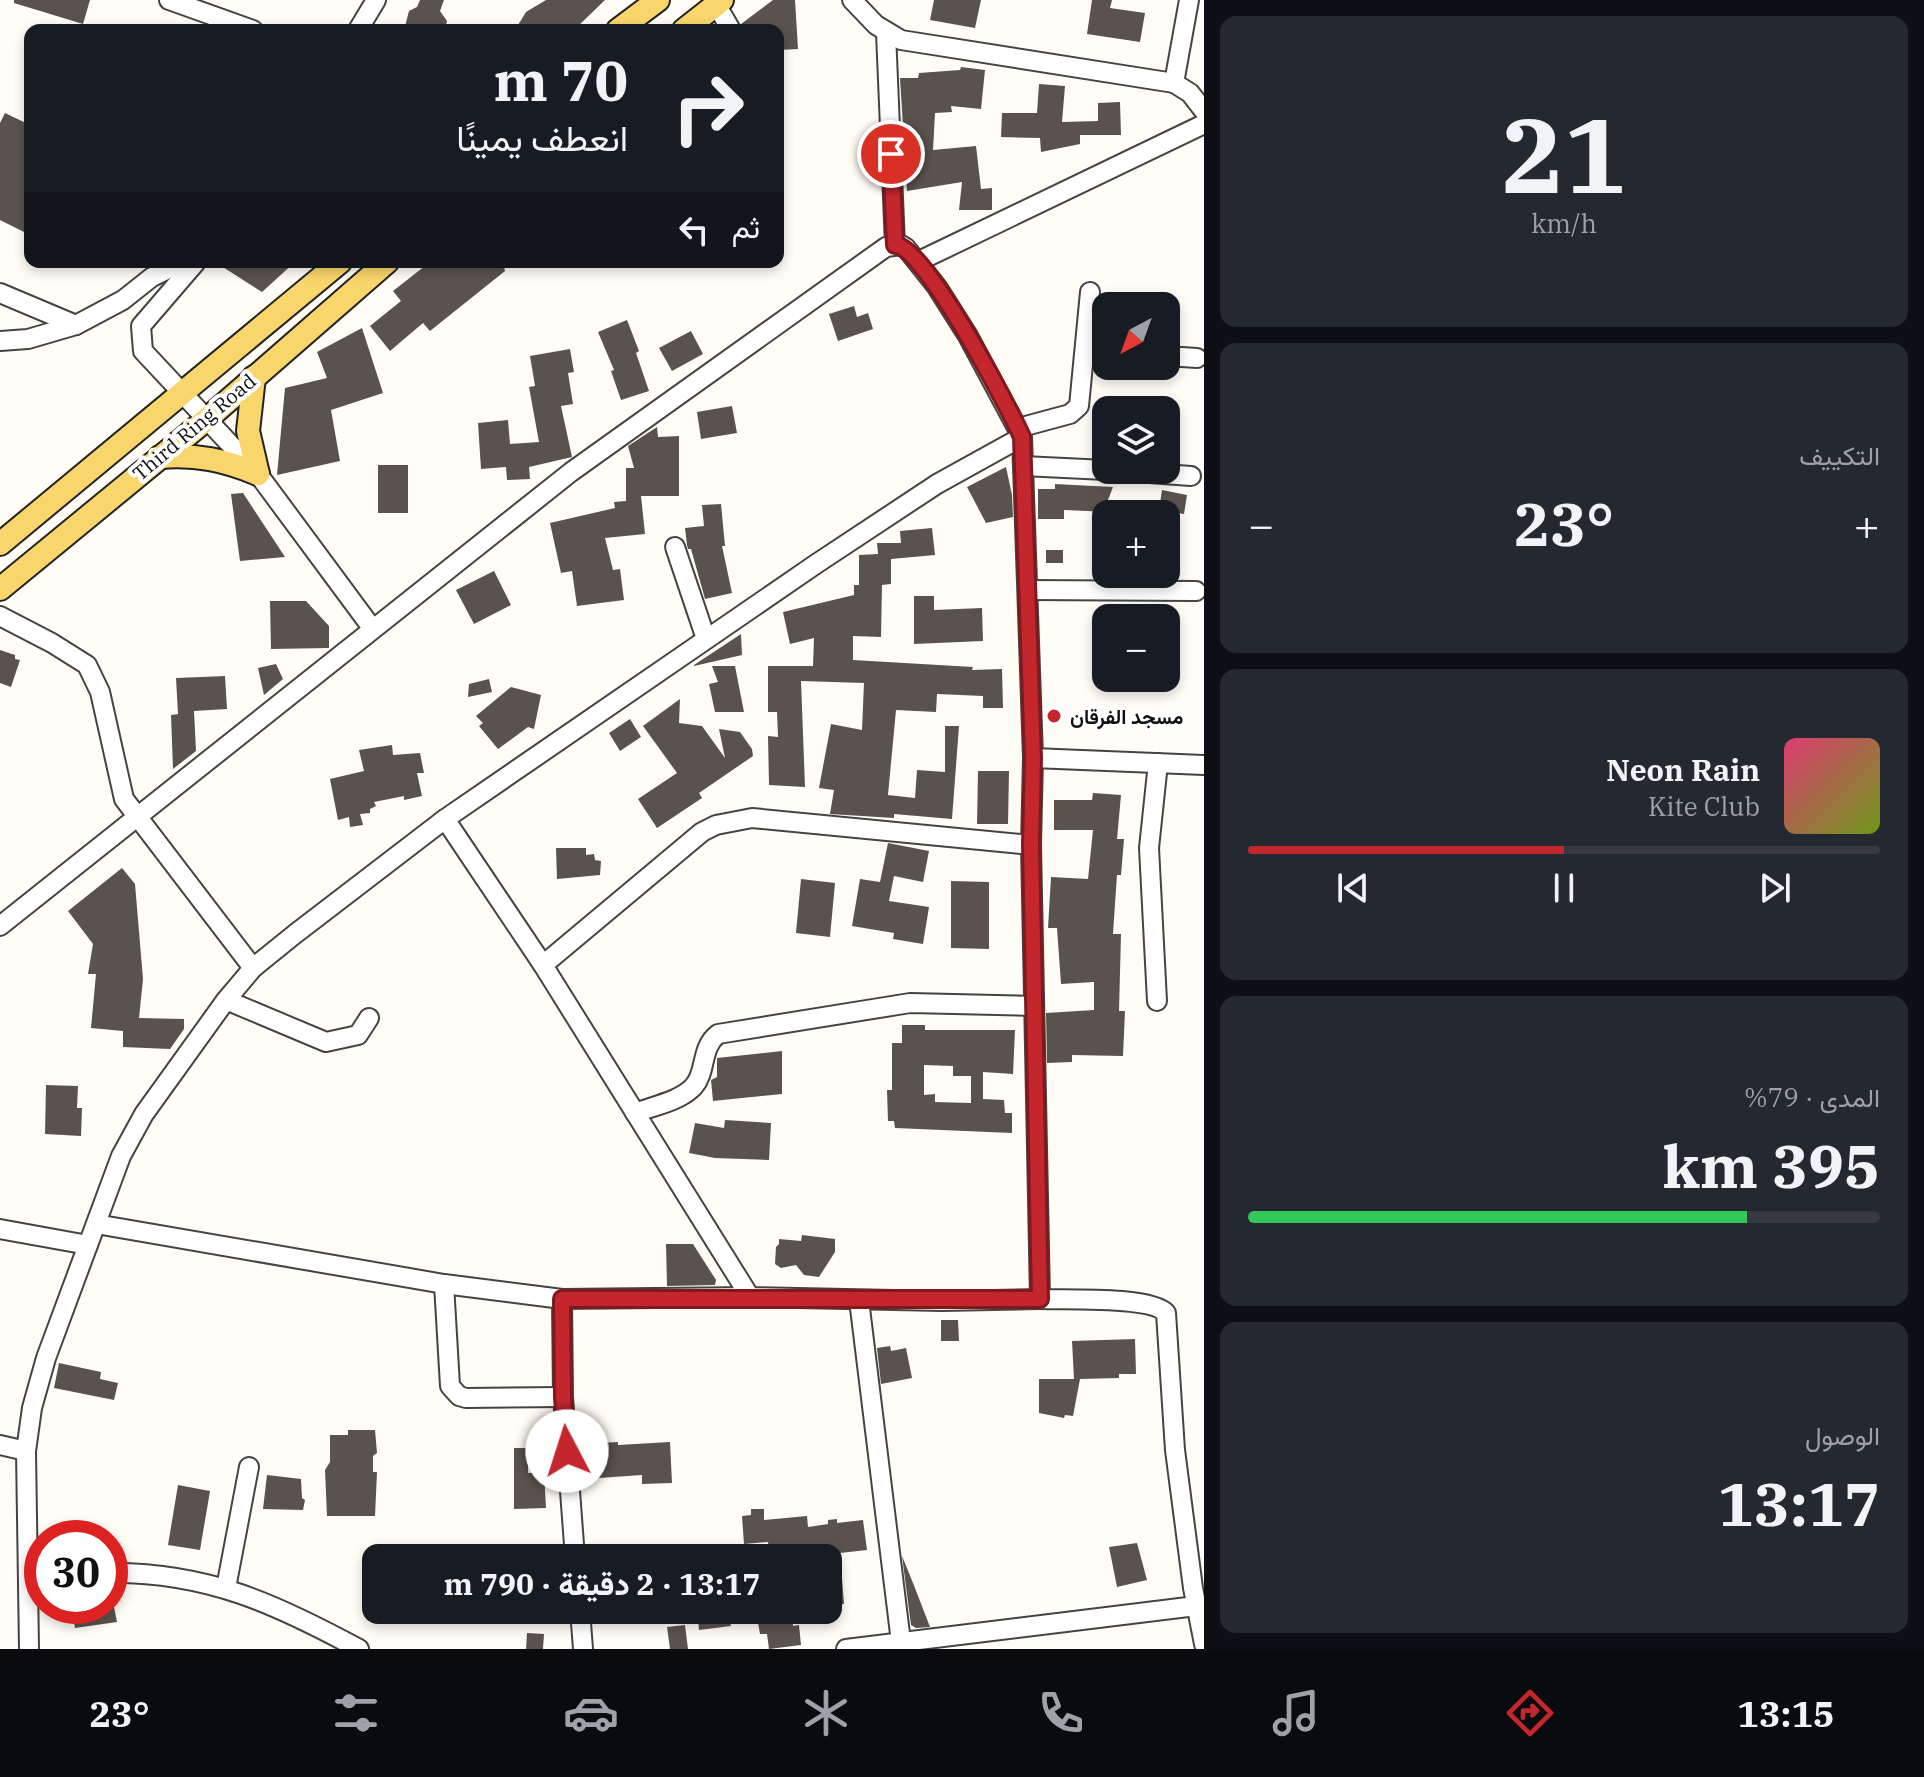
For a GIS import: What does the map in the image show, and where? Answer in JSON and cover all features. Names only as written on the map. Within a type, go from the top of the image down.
[{"type":"main road","points":[[626,24],[658,0]]},
{"type":"main road","points":[[692,24],[719,2]]},
{"type":"main road","name":"Third Ring Road","points":[[0,544],[333,268]]},
{"type":"main road","name":"Third Ring Road","points":[[0,589],[207,419],[380,268]]},
{"type":"main road","points":[[254,377],[248,431],[258,474]]},
{"type":"main road","points":[[160,457],[200,456],[258,474]]},
{"type":"street","points":[[169,0],[236,24]]},
{"type":"street","points":[[362,24],[376,0]]},
{"type":"street","points":[[852,0],[886,33],[901,40],[1174,83],[1190,93],[1204,111]]},
{"type":"street","points":[[1174,83],[1189,0]]},
{"type":"street","points":[[719,2],[728,24]]},
{"type":"street","points":[[886,33],[895,245]]},
{"type":"street","points":[[919,261],[1204,124]]},
{"type":"street","points":[[0,926],[584,462],[886,247],[895,245],[906,248],[919,261],[968,336],[1020,433],[1029,590],[1033,758],[1031,845],[1040,1299]]},
{"type":"street","points":[[0,341],[28,339],[76,325],[123,300],[152,277],[171,268]]},
{"type":"street","points":[[191,268],[141,326],[143,351],[258,474],[372,628]]},
{"type":"street","points":[[31,1520],[26,1451],[32,1408],[42,1371],[121,1156],[144,1114],[226,1000],[253,968],[445,819],[706,639],[937,484],[1020,433],[1076,411],[1086,352],[1090,292]]},
{"type":"street","points":[[0,293],[76,325]]},
{"type":"street","points":[[1086,352],[1092,352]]},
{"type":"street","points":[[1180,357],[1197,358]]},
{"type":"street","points":[[1023,466],[1092,469]]},
{"type":"street","points":[[1180,475],[1191,476]]},
{"type":"street","points":[[675,547],[706,639]]},
{"type":"street","points":[[1029,590],[1196,591]]},
{"type":"street","points":[[0,616],[79,659],[93,674],[124,799],[253,968]]},
{"type":"street","points":[[1033,758],[1204,765]]},
{"type":"street","points":[[1157,1001],[1149,848],[1158,763]]},
{"type":"street","points":[[543,965],[682,847],[716,825],[752,818],[1031,845]]},
{"type":"street","points":[[445,819],[543,965],[750,1297]]},
{"type":"street","points":[[226,1000],[326,1042],[358,1035],[369,1018]]},
{"type":"street","points":[[635,1113],[684,1094],[693,1087],[707,1049],[718,1034],[910,1003],[1034,1006]]},
{"type":"street","points":[[96,1224],[444,1284],[562,1299],[1040,1299],[1156,1305],[1166,1313],[1175,1450],[1204,1644]]},
{"type":"street","points":[[0,1229],[88,1245]]},
{"type":"street","points":[[444,1284],[450,1386],[453,1391],[466,1398],[563,1397]]},
{"type":"street","points":[[562,1299],[563,1397],[574,1544]]},
{"type":"street","points":[[859,1300],[901,1642]]},
{"type":"street","points":[[0,1445],[26,1451]]},
{"type":"street","points":[[226,1588],[249,1467]]},
{"type":"street","points":[[128,1573],[187,1578],[226,1588],[296,1615],[359,1649]]},
{"type":"street","points":[[846,1649],[901,1642],[967,1642],[1198,1593]]},
{"type":"street","points":[[29,1649],[31,1624]]},
{"type":"street","points":[[581,1624],[583,1649]]},
{"type":"building","points":[[14,0],[90,0],[83,24],[14,3]]},
{"type":"building","points":[[420,0],[444,0],[440,11],[446,24],[406,24],[409,11],[417,7]]},
{"type":"building","points":[[546,0],[605,0],[580,24],[519,24],[526,12]]},
{"type":"building","points":[[773,0],[795,0],[798,49],[784,50],[784,24],[741,24]]},
{"type":"building","points":[[934,0],[981,0],[975,28],[930,20]]},
{"type":"building","points":[[1092,0],[1112,0],[1110,8],[1145,13],[1140,42],[1087,34]]},
{"type":"building","points":[[961,67],[985,70],[981,109],[951,106],[952,112],[935,113],[933,150],[976,146],[981,189],[992,188],[992,210],[959,210],[962,182],[907,191],[900,78],[918,78],[919,73],[960,70]]},
{"type":"building","points":[[1039,84],[1065,86],[1062,122],[1098,121],[1098,103],[1120,102],[1121,135],[1080,135],[1080,144],[1041,152],[1040,138],[1001,137],[1002,113],[1037,113]]},
{"type":"building","points":[[5,113],[24,122],[24,232],[0,220],[0,123]]},
{"type":"building","points":[[224,268],[288,268],[262,292]]},
{"type":"building","points":[[422,268],[504,268],[505,271],[430,331],[423,323],[390,351],[370,326],[401,301],[393,291]]},
{"type":"building","points":[[854,306],[857,317],[868,313],[873,329],[838,341],[829,314]]},
{"type":"building","points":[[627,320],[649,391],[621,400],[611,371],[614,370],[598,332]]},
{"type":"building","points":[[362,328],[383,393],[331,410],[340,461],[277,475],[285,388],[327,378],[317,352]]},
{"type":"building","points":[[691,331],[703,354],[672,371],[659,348]]},
{"type":"building","points":[[570,349],[574,372],[568,373],[573,404],[561,406],[572,457],[529,467],[530,479],[507,480],[506,467],[481,469],[478,423],[508,420],[510,444],[539,442],[529,387],[535,386],[530,356]]},
{"type":"building","points":[[732,406],[737,433],[701,439],[697,412]]},
{"type":"building","points":[[657,427],[658,437],[679,436],[679,496],[641,496],[645,534],[605,538],[613,570],[620,569],[624,600],[577,606],[572,571],[561,573],[550,523],[615,508],[614,502],[626,501],[626,468],[634,468],[628,446]]},
{"type":"building","points":[[378,465],[408,465],[408,513],[378,513]]},
{"type":"building","points":[[1006,467],[1013,517],[986,523],[967,487]]},
{"type":"building","points":[[1055,484],[1113,487],[1108,500],[1092,500],[1092,511],[1064,510],[1064,519],[1038,519],[1038,489],[1055,489]]},
{"type":"building","points":[[1162,490],[1187,495],[1184,514],[1180,513],[1180,500],[1160,500]]},
{"type":"building","points":[[243,493],[285,557],[240,561],[231,494]]},
{"type":"building","points":[[721,504],[725,546],[722,546],[732,593],[705,599],[691,549],[688,549],[685,528],[704,526],[702,505]]},
{"type":"building","points":[[932,528],[935,555],[891,559],[891,584],[882,585],[881,637],[853,636],[853,660],[973,667],[972,670],[1002,669],[1003,708],[983,708],[983,696],[937,694],[936,712],[896,710],[888,795],[915,798],[917,770],[945,772],[945,726],[959,726],[952,819],[894,814],[894,818],[830,814],[834,790],[819,788],[831,724],[862,730],[864,683],[801,681],[805,787],[769,785],[768,736],[778,737],[777,712],[768,712],[768,666],[813,666],[814,638],[790,644],[783,612],[854,595],[854,585],[859,585],[859,555],[878,554],[877,543],[901,543],[900,531]]},
{"type":"building","points":[[1046,550],[1063,550],[1063,563],[1046,563]]},
{"type":"building","points":[[494,571],[511,605],[474,624],[456,590]]},
{"type":"building","points":[[914,596],[934,596],[934,610],[982,608],[983,641],[914,644]]},
{"type":"building","points":[[270,601],[306,601],[329,626],[329,648],[271,649]]},
{"type":"building","points":[[741,634],[742,655],[694,666],[694,665]]},
{"type":"building","points":[[0,650],[20,660],[11,687],[0,683]]},
{"type":"building","points":[[276,664],[283,679],[264,695],[258,668]]},
{"type":"building","points":[[712,666],[735,666],[744,712],[715,712],[709,684],[718,682]]},
{"type":"building","points":[[225,676],[227,709],[194,711],[196,751],[173,769],[171,715],[178,714],[176,678]]},
{"type":"building","points":[[489,679],[492,692],[468,697],[469,684]]},
{"type":"building","points":[[511,687],[541,695],[534,729],[528,727],[498,749],[479,726],[483,723],[476,716]]},
{"type":"building","points":[[680,699],[679,723],[702,726],[725,758],[719,729],[740,732],[752,749],[753,756],[699,793],[702,798],[657,828],[638,799],[677,773],[643,726]]},
{"type":"building","points":[[630,719],[641,737],[620,751],[609,733]]},
{"type":"building","points":[[392,745],[393,755],[420,753],[424,773],[417,773],[422,796],[374,802],[376,806],[370,809],[370,813],[360,814],[363,825],[350,827],[349,817],[338,820],[330,779],[364,771],[359,750]]},
{"type":"building","points":[[978,771],[1009,771],[1008,824],[977,824]]},
{"type":"building","points":[[1093,793],[1121,795],[1117,839],[1124,839],[1121,875],[1117,875],[1113,934],[1121,934],[1119,1011],[1125,1011],[1123,1056],[1072,1055],[1072,1062],[1047,1063],[1046,1013],[1094,1010],[1094,982],[1061,984],[1057,928],[1048,928],[1051,877],[1088,879],[1093,830],[1054,830],[1054,800],[1092,800]]},
{"type":"building","points":[[888,843],[929,851],[923,882],[894,876],[889,901],[929,907],[923,944],[893,939],[894,933],[852,926],[860,879],[880,882]]},
{"type":"building","points":[[556,848],[586,848],[586,855],[594,854],[595,860],[601,861],[600,875],[557,879]]},
{"type":"building","points":[[122,868],[135,884],[143,979],[139,1018],[184,1019],[184,1029],[170,1049],[123,1047],[123,1031],[91,1028],[96,974],[88,974],[93,944],[68,911]]},
{"type":"building","points":[[801,879],[835,883],[830,937],[796,933]]},
{"type":"building","points":[[951,881],[989,882],[989,949],[951,948]]},
{"type":"building","points":[[902,1025],[925,1025],[925,1030],[1015,1030],[1013,1074],[983,1072],[983,1099],[1004,1100],[1005,1113],[1012,1113],[1012,1133],[895,1128],[894,1121],[888,1121],[887,1090],[892,1090],[892,1043],[902,1043]],"holes":[[[924,1065],[953,1066],[953,1076],[971,1076],[971,1103],[935,1102],[935,1094],[924,1095]]]},
{"type":"building","points":[[782,1051],[782,1094],[713,1101],[711,1080],[717,1077],[717,1058]]},
{"type":"building","points":[[46,1085],[78,1086],[77,1108],[82,1108],[81,1136],[45,1134]]},
{"type":"building","points":[[725,1120],[771,1123],[769,1160],[715,1158],[689,1153],[695,1123],[724,1128]]},
{"type":"building","points":[[802,1235],[835,1239],[835,1252],[819,1277],[804,1275],[796,1265],[781,1268],[775,1264],[779,1239],[801,1241]]},
{"type":"building","points":[[666,1244],[693,1244],[716,1280],[715,1285],[667,1286]]},
{"type":"building","points":[[941,1320],[958,1320],[959,1341],[941,1341]]},
{"type":"building","points":[[1135,1339],[1136,1374],[1119,1374],[1119,1378],[1080,1379],[1073,1416],[1065,1415],[1064,1418],[1039,1413],[1039,1379],[1074,1379],[1072,1341]]},
{"type":"building","points":[[890,1346],[891,1351],[906,1348],[912,1378],[881,1384],[877,1348]]},
{"type":"building","points":[[59,1363],[101,1372],[100,1379],[118,1383],[114,1400],[54,1388]]},
{"type":"building","points":[[348,1430],[375,1430],[375,1516],[327,1516],[325,1470],[330,1462],[330,1435],[348,1435]]},
{"type":"building","points":[[618,1442],[618,1445],[670,1442],[672,1483],[642,1484],[642,1475],[585,1479],[582,1444]]},
{"type":"building","points":[[514,1448],[528,1448],[528,1473],[544,1472],[546,1508],[514,1509]]},
{"type":"building","points":[[267,1475],[301,1479],[302,1498],[305,1500],[303,1510],[263,1509]]},
{"type":"building","points":[[178,1485],[210,1491],[200,1550],[168,1545]]},
{"type":"building","points":[[751,1509],[764,1509],[764,1520],[807,1516],[808,1527],[828,1524],[828,1520],[837,1519],[837,1523],[863,1520],[867,1550],[842,1553],[842,1544],[744,1544],[742,1516],[751,1515]]},
{"type":"building","points":[[1137,1543],[1147,1580],[1117,1587],[1109,1547]]},
{"type":"building","points":[[902,1556],[930,1627],[916,1628],[911,1625]]},
{"type":"building","points":[[74,1624],[103,1624],[75,1628]]},
{"type":"building","points":[[698,1624],[731,1626],[699,1630]]},
{"type":"building","points":[[758,1624],[799,1625],[801,1645],[769,1649],[767,1634],[760,1634]]},
{"type":"building","points":[[685,1625],[688,1649],[670,1649],[667,1627]]},
{"type":"building","points":[[527,1633],[544,1634],[543,1649],[526,1649]]},
{"type":"place","name":"مسجد الفرقان","points":[[1054,716]]},
{"type":"route","points":[[567,1451],[562,1299],[1040,1299],[1031,845],[1033,758],[1022,437],[1006,403],[937,287],[919,261],[906,248],[895,245],[891,154]]}]
